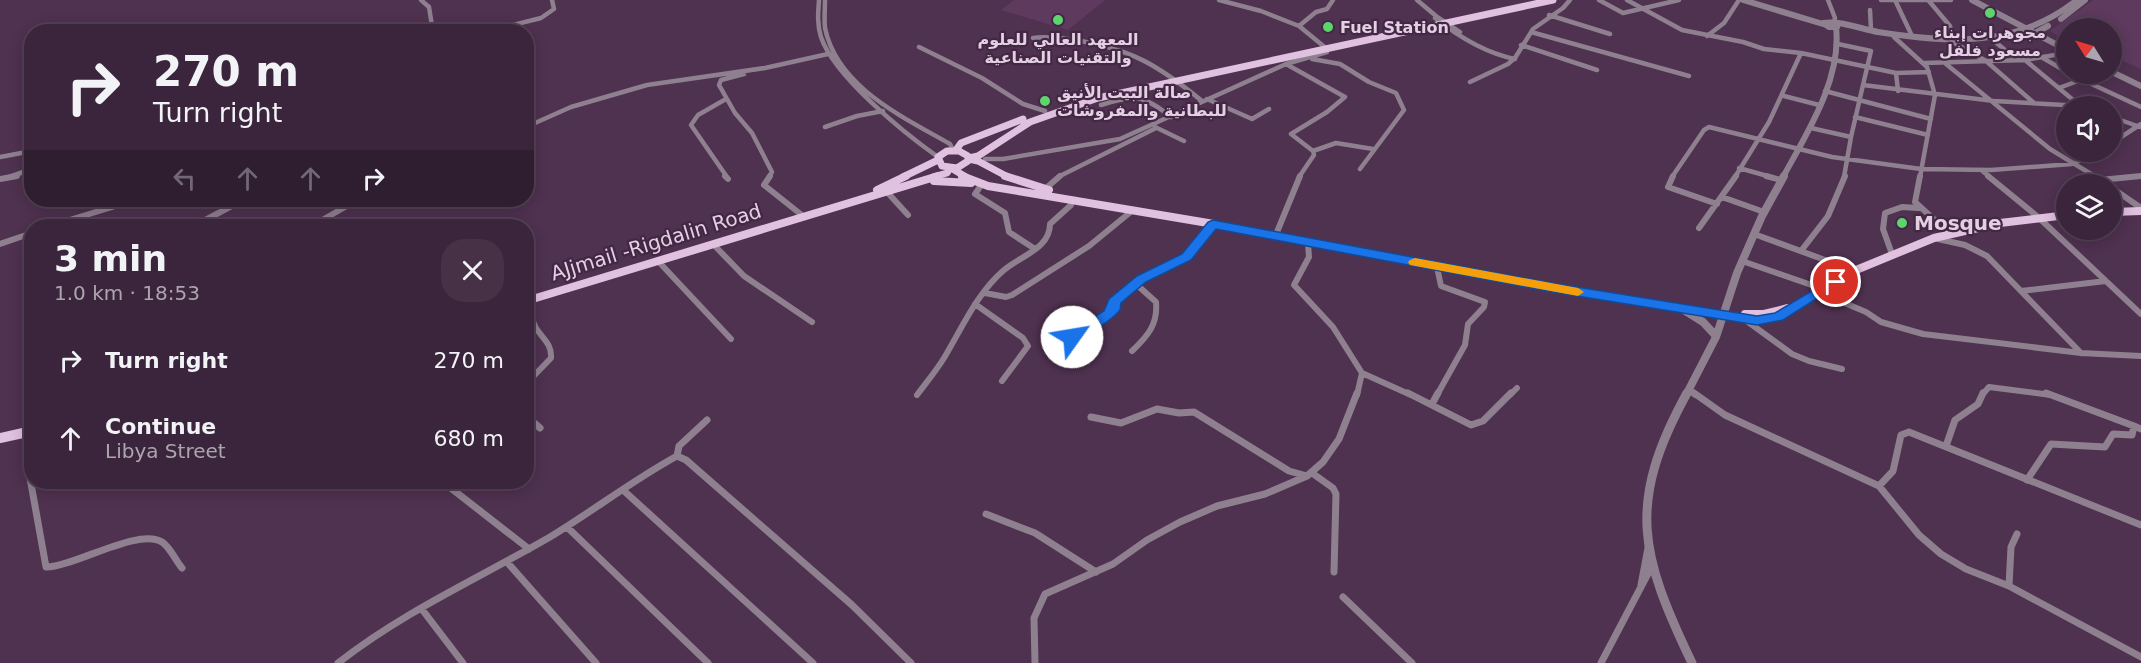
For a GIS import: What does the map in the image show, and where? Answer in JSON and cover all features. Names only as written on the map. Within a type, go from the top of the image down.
[{"type":"main road","points":[[800,216],[880,188],[954,150],[961,143],[1097,94],[1326,48],[1539,0]]},
{"type":"main road","points":[[1443,21],[1553,0]]},
{"type":"main road","points":[[800,216],[947,173],[950,168],[963,166],[969,159],[978,156],[1030,122],[1062,109],[1175,79]]},
{"type":"main road","points":[[991,170],[985,159],[992,146]]},
{"type":"main road","points":[[954,150],[965,153],[969,159],[978,161],[1011,179],[1071,199],[1684,310],[1755,314],[1793,308]]},
{"type":"main road","points":[[938,158],[940,165],[985,185]]},
{"type":"main road","points":[[923,181],[956,181],[1062,195],[1724,313],[1744,319],[1769,320],[1892,254],[1950,234],[2038,217],[2056,216]]},
{"type":"main road","points":[[2122,211],[2141,209]]},
{"type":"main road","name":"AJjmail -Rigdalin Road","points":[[534,298],[800,216]]},
{"type":"main road","points":[[0,438],[24,432]]},
{"type":"street","points":[[421,0],[429,7],[431,24]]},
{"type":"street","points":[[516,24],[546,16],[554,9],[552,0]]},
{"type":"street","points":[[819,0],[819,26],[828,54],[883,111],[938,158]]},
{"type":"street","points":[[825,0],[823,14],[831,47],[839,63],[854,83],[893,112],[950,144],[954,150]]},
{"type":"street","points":[[1045,189],[1051,181],[1063,173],[1204,100],[1286,64],[1323,55],[1326,48],[1299,26],[1261,11],[1219,0]]},
{"type":"street","points":[[1299,26],[1316,12],[1327,9],[1333,0]]},
{"type":"street","points":[[1417,0],[1460,34],[1496,56],[1515,59]]},
{"type":"street","points":[[1470,82],[1498,70],[1515,59],[1521,45],[1531,32],[1549,15],[1567,6],[1570,0]]},
{"type":"street","points":[[1599,0],[1623,13],[1679,0]]},
{"type":"street","points":[[1627,0],[1682,30],[1707,36],[1764,49],[1801,52],[1896,73],[1929,72]]},
{"type":"street","points":[[1707,36],[1724,23],[1741,0],[1825,23],[1839,42],[1871,51],[1858,99],[1843,186],[1821,227],[1812,234],[1801,251]]},
{"type":"street","points":[[1749,0],[1800,17],[1894,37],[1949,40],[1993,40],[2032,31],[2072,12],[2085,0]]},
{"type":"street","points":[[1693,662],[1669,614],[1652,566],[1646,507],[1651,470],[1666,432],[1716,336],[1742,261],[1764,212],[1810,128],[1825,91],[1839,42],[1835,18],[1828,0]]},
{"type":"street","points":[[1881,0],[1952,0]]},
{"type":"street","points":[[1974,0],[2056,44]]},
{"type":"street","points":[[1836,25],[1949,40],[1984,38],[2032,31],[2062,13],[2077,0]]},
{"type":"street","points":[[1895,1],[1912,36]]},
{"type":"street","points":[[1929,1],[1950,26],[1949,40]]},
{"type":"street","points":[[1870,9],[1871,30]]},
{"type":"street","points":[[1825,23],[1832,10]]},
{"type":"street","points":[[1549,15],[1610,34]]},
{"type":"street","points":[[1531,32],[1689,76]]},
{"type":"street","points":[[1033,38],[1050,35],[1101,42],[1151,62],[1204,100],[1252,119],[1269,109]]},
{"type":"street","points":[[1894,37],[1924,63],[1929,72],[1935,95],[1915,202],[1950,234]]},
{"type":"street","points":[[1949,40],[1986,61],[2034,102]]},
{"type":"street","points":[[1993,40],[2018,60]]},
{"type":"street","points":[[1521,45],[1597,70]]},
{"type":"street","points":[[919,47],[982,78],[1023,104],[1045,111]]},
{"type":"street","points":[[1699,228],[1722,197],[1784,96],[1801,52]]},
{"type":"street","points":[[800,216],[764,185],[772,172],[752,133],[726,99],[719,81],[828,54]]},
{"type":"street","points":[[1924,63],[2025,60],[2056,54]]},
{"type":"street","points":[[1307,58],[1340,64],[1369,82],[1396,93],[1404,110],[1360,169]]},
{"type":"street","points":[[2043,58],[2056,66]]},
{"type":"street","points":[[2025,60],[2069,96]]},
{"type":"street","points":[[1286,64],[1345,97],[1328,112],[1297,129],[1292,135],[1313,151]]},
{"type":"street","points":[[1946,64],[2072,164],[2089,174]]},
{"type":"street","points":[[534,123],[571,107],[647,85],[765,68]]},
{"type":"street","points":[[2122,72],[2141,81]]},
{"type":"street","points":[[1896,73],[1898,91]]},
{"type":"street","points":[[2122,77],[2141,86]]},
{"type":"street","points":[[2059,88],[2070,84]]},
{"type":"street","points":[[2093,84],[2141,107]]},
{"type":"street","points":[[1863,85],[1994,101],[2056,103]]},
{"type":"street","points":[[1879,104],[1883,89]]},
{"type":"street","points":[[1825,91],[1931,119]]},
{"type":"street","points":[[1101,105],[1134,95],[1141,96],[1171,117]]},
{"type":"street","points":[[1784,96],[1819,105]]},
{"type":"street","points":[[726,99],[698,115],[691,125],[728,179]]},
{"type":"street","points":[[825,127],[857,116],[883,111]]},
{"type":"street","points":[[1855,117],[1928,135]]},
{"type":"street","points":[[2122,120],[2140,126]]},
{"type":"street","points":[[985,159],[1003,159],[1040,151],[1111,142],[1155,126],[1184,141]]},
{"type":"street","points":[[2122,137],[2140,126]]},
{"type":"street","points":[[1717,204],[1668,187],[1668,183],[1704,130],[1709,127],[1832,158],[1849,158],[1922,169],[1981,170],[2077,162]]},
{"type":"street","points":[[1810,128],[1851,137]]},
{"type":"street","points":[[1313,151],[1324,145],[1340,141],[1373,149]]},
{"type":"street","points":[[1277,232],[1291,191],[1298,176],[1314,155],[1313,151]]},
{"type":"street","points":[[0,157],[24,153]]},
{"type":"street","points":[[1739,168],[1781,180]]},
{"type":"street","points":[[1981,170],[2038,217],[2141,314]]},
{"type":"street","points":[[0,179],[24,173]]},
{"type":"street","points":[[2122,178],[2141,176]]},
{"type":"street","points":[[985,185],[975,194],[1005,213],[1007,231],[1012,237],[1035,249]]},
{"type":"street","points":[[887,192],[908,216]]},
{"type":"street","points":[[2122,195],[2141,209]]},
{"type":"street","points":[[1722,197],[1764,212]]},
{"type":"street","points":[[917,395],[943,360],[975,304],[1003,271],[1045,242],[1050,232],[1050,224],[1071,205],[1071,199]]},
{"type":"street","points":[[73,219],[112,207]]},
{"type":"street","points":[[220,207],[224,210]]},
{"type":"street","points":[[208,219],[230,207]]},
{"type":"street","points":[[324,219],[345,207]]},
{"type":"street","points":[[1892,254],[1886,240],[1883,220],[1885,213],[1902,207],[1919,208]]},
{"type":"street","points":[[985,293],[1006,297],[1012,295],[1089,246],[1133,210]]},
{"type":"street","points":[[1055,348],[1109,314],[1114,310],[1114,302],[1152,272],[1186,257],[1213,224]]},
{"type":"street","points":[[1754,234],[1855,272]]},
{"type":"street","points":[[0,244],[24,236]]},
{"type":"street","points":[[1937,239],[1965,245],[1987,256],[2081,353]]},
{"type":"street","points":[[1308,243],[1309,257],[1294,285],[1334,327],[1362,373],[1432,404],[1461,422],[1475,425],[1483,422],[1517,388]]},
{"type":"street","points":[[713,244],[744,276],[812,322]]},
{"type":"street","points":[[658,261],[731,339]]},
{"type":"street","points":[[1742,261],[1823,289],[1828,296],[1866,312],[1881,322],[1909,331],[1947,338],[2081,353],[2141,356]]},
{"type":"street","points":[[1432,404],[1465,345],[1468,324],[1484,307],[1485,302],[1441,286],[1437,267]]},
{"type":"street","points":[[2020,291],[2106,281]]},
{"type":"street","points":[[1132,351],[1150,334],[1158,319],[1156,302],[1136,284]]},
{"type":"street","points":[[975,304],[1023,338],[1028,345],[1002,381]]},
{"type":"street","points":[[1684,310],[1703,322],[1716,336]]},
{"type":"street","points":[[1744,319],[1765,336],[1806,360],[1832,364],[1842,369]]},
{"type":"street","points":[[534,321],[536,328],[550,345],[552,353],[551,358],[534,376]]},
{"type":"street","points":[[1035,663],[1033,632],[1042,598],[1051,591],[1113,564],[1147,540],[1180,522],[1217,506],[1266,494],[1310,474],[1323,462],[1339,439],[1361,384],[1362,373]]},
{"type":"street","points":[[1946,446],[1955,420],[1975,407],[1984,389],[1989,387],[2045,393],[2137,428],[2132,435],[2113,434],[2105,447],[2051,444],[2027,480]]},
{"type":"street","points":[[1689,389],[1701,400],[1725,415],[1879,486],[1888,493],[1909,523],[1954,565],[1980,577],[2009,586],[2141,657]]},
{"type":"street","points":[[1091,417],[1121,423],[1157,409],[1179,413],[1194,412],[1289,471],[1310,474],[1333,488],[1336,494],[1334,572]]},
{"type":"street","points":[[338,663],[372,638],[529,549],[649,471],[677,456],[679,447],[707,420]]},
{"type":"street","points":[[534,423],[540,428]]},
{"type":"street","points":[[1879,486],[1893,475],[1901,435],[1904,432],[1946,446],[2141,525]]},
{"type":"street","points":[[677,456],[686,460],[852,605],[911,663]]},
{"type":"street","points":[[31,489],[46,567],[57,567],[114,545],[149,539],[162,542],[182,568]]},
{"type":"street","points":[[452,489],[529,549]]},
{"type":"street","points":[[623,490],[813,663]]},
{"type":"street","points":[[986,514],[1035,533],[1096,572]]},
{"type":"street","points":[[567,526],[644,600],[661,613],[708,663]]},
{"type":"street","points":[[2009,586],[2011,547],[2017,534]]},
{"type":"street","points":[[1641,585],[1649,545]]},
{"type":"street","points":[[507,562],[596,663]]},
{"type":"street","points":[[1602,663],[1652,566]]},
{"type":"street","points":[[1343,597],[1412,663]]},
{"type":"street","points":[[422,609],[463,663]]},
{"type":"shaded area","name":"المعهد العالي للعلوم والتقنيات الصناعية","points":[[1014,0],[1105,0],[1068,30],[1001,10]]},
{"type":"shaded area","points":[[2093,0],[2141,0],[2141,69],[2122,60],[2122,18],[2068,18]]},
{"type":"shaded area","points":[[2056,27],[2056,35],[2050,31]]},
{"type":"slow traffic","points":[[1415,262],[1578,292]]},
{"type":"place","name":"مجوهرات إبناء مسعود فلفل","points":[[1990,13]]},
{"type":"place","name":"المعهد العالي للعلوم والتقنيات الصناعية","points":[[1058,20]]},
{"type":"place","name":"Fuel Station","points":[[1328,27]]},
{"type":"place","name":"صالة البيت الأنيق للبطانية والمفروشات","points":[[1045,101]]},
{"type":"place","name":"Mosque","points":[[1902,223]]},
{"type":"route","points":[[1072,337],[1114,310],[1114,302],[1142,279],[1186,257],[1213,224],[1552,288],[1757,321],[1778,317],[1836,282]]}]
